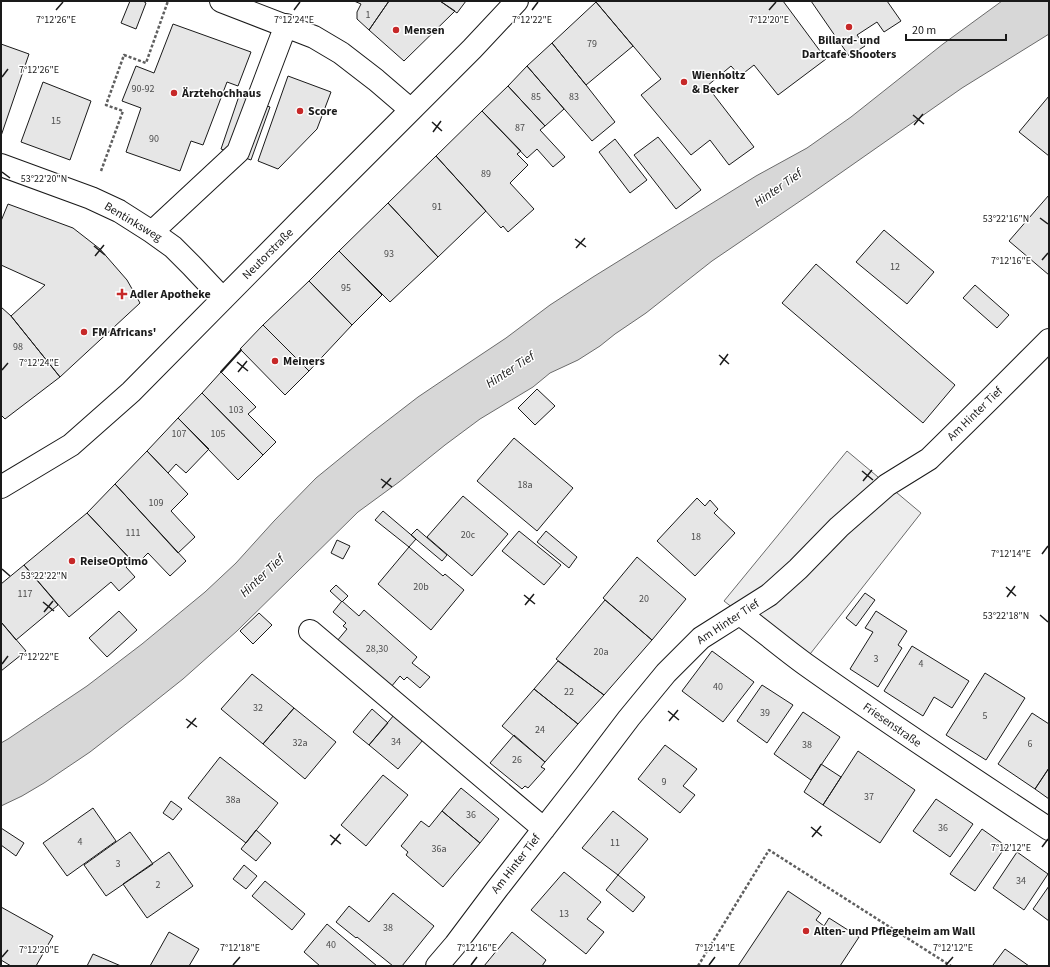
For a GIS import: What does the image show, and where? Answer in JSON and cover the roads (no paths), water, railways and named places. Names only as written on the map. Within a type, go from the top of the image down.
[{"type":"street","points":[[221,1],[314,37],[341,53],[411,110]]},
{"type":"street","name":"Neutorstraße","points":[[1,487],[71,445],[131,392],[472,49],[517,1]]},
{"type":"street","points":[[152,232],[238,152],[286,25]]},
{"type":"street","name":"Bentinksweg","points":[[2,168],[91,198],[119,211],[173,247],[223,299]]},
{"type":"street","name":"Am Hinter Tief","points":[[437,966],[455,945],[628,718],[666,673],[701,638],[769,595],[798,569],[839,527],[887,485],[929,459],[1047,345]]},
{"type":"street","name":"Friesenstraße","points":[[740,614],[803,663],[938,756],[1049,829]]},
{"type":"street","points":[[310,631],[544,829]]},
{"type":"water","name":"Hinter Tief","points":[[1002,1],[1049,1],[1049,34],[962,88],[712,261],[646,313],[600,346],[578,360],[550,373],[533,387],[480,419],[358,512],[237,631],[183,679],[90,752],[44,783],[1,806],[1,743],[87,686],[142,644],[205,592],[236,563],[316,478],[370,434],[418,397],[506,338],[550,305],[756,176],[807,148],[851,117],[943,44]]},
{"type":"place","name":"Billard- und Dartcafe Shooters","points":[[849,27]]},
{"type":"place","name":"Mensen","points":[[396,30]]},
{"type":"place","name":"Wienholtz & Becker","points":[[684,82]]},
{"type":"place","name":"Ärztehochhaus","points":[[174,93]]},
{"type":"place","name":"Score","points":[[300,111]]},
{"type":"place","name":"Adler Apotheke","points":[[122,294]]},
{"type":"place","name":"FM Africans'","points":[[84,332]]},
{"type":"place","name":"Meiners","points":[[275,361]]},
{"type":"place","name":"ReiseOptimo","points":[[72,561]]},
{"type":"place","name":"Alten- und Pflegeheim am Wall","points":[[806,931]]}]
